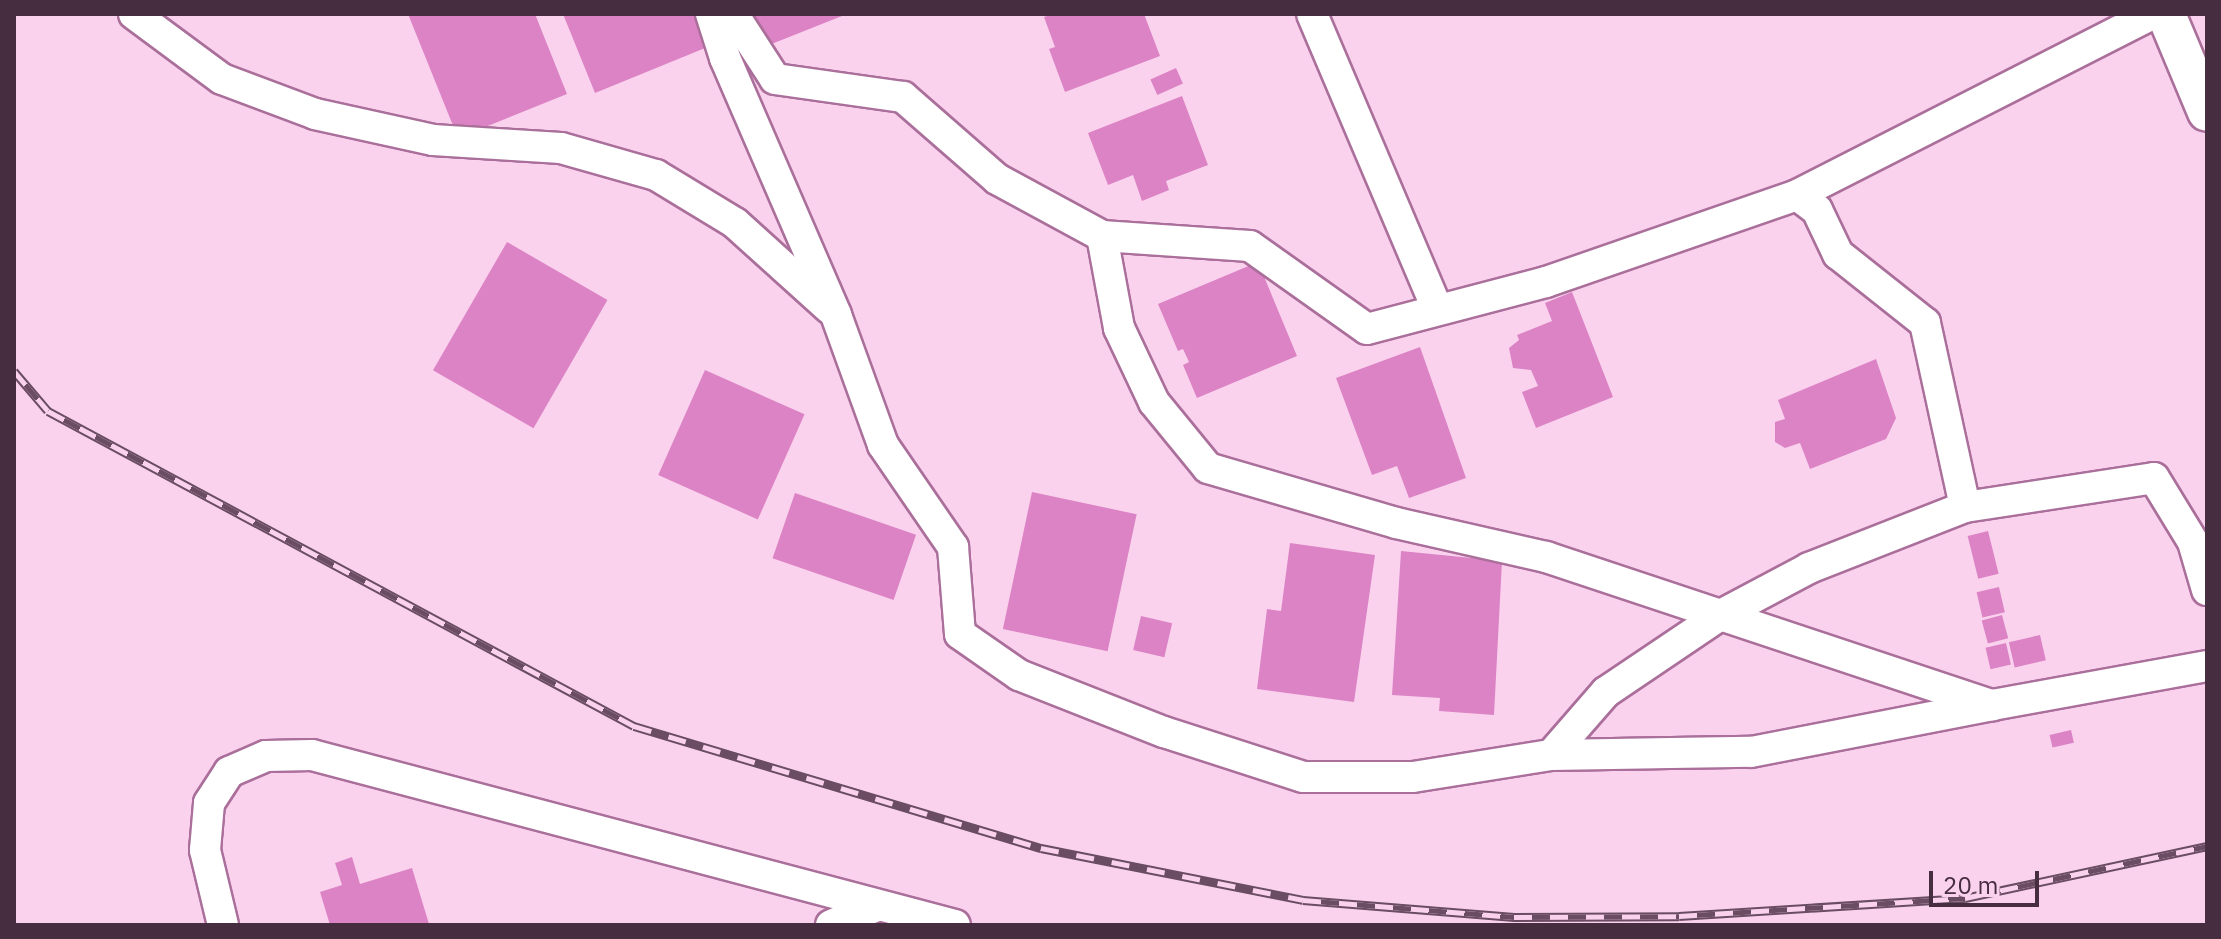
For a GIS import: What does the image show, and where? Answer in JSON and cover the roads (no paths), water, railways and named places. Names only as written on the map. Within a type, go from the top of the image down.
[{"type":"street","points":[[134,14],[222,79],[315,114],[433,140],[561,148],[656,175],[735,223],[836,315]]},
{"type":"street","points":[[711,14],[725,58],[836,315],[883,445],[953,547],[960,634],[1019,675],[1164,732],[1303,777],[1413,777],[1551,755],[1751,752],[2207,666]]},
{"type":"street","points":[[733,14],[775,79],[903,97],[997,179],[1102,236],[1250,246],[1367,329],[1546,282],[1797,195],[2153,14]]},
{"type":"street","points":[[1312,14],[1437,309]]},
{"type":"street","points":[[2166,14],[2207,112]]},
{"type":"street","points":[[1797,195],[1817,210],[1838,254],[1925,323],[1965,507]]},
{"type":"street","points":[[1102,236],[1119,328],[1154,402],[1208,468],[1396,523],[1546,557],[1717,617],[1992,705]]},
{"type":"street","points":[[1551,755],[1606,692],[1717,617],[1809,568],[1965,507],[2154,478],[2193,542],[2207,590]]},
{"type":"street","points":[[223,925],[205,850],[209,803],[229,772],[266,756],[312,755],[955,925]]},
{"type":"street","points":[[831,925],[877,906]]},
{"type":"railway","points":[[14,371],[48,411],[634,726],[1041,848],[1303,900],[1514,917],[1679,916],[1965,898],[2207,846]]}]
